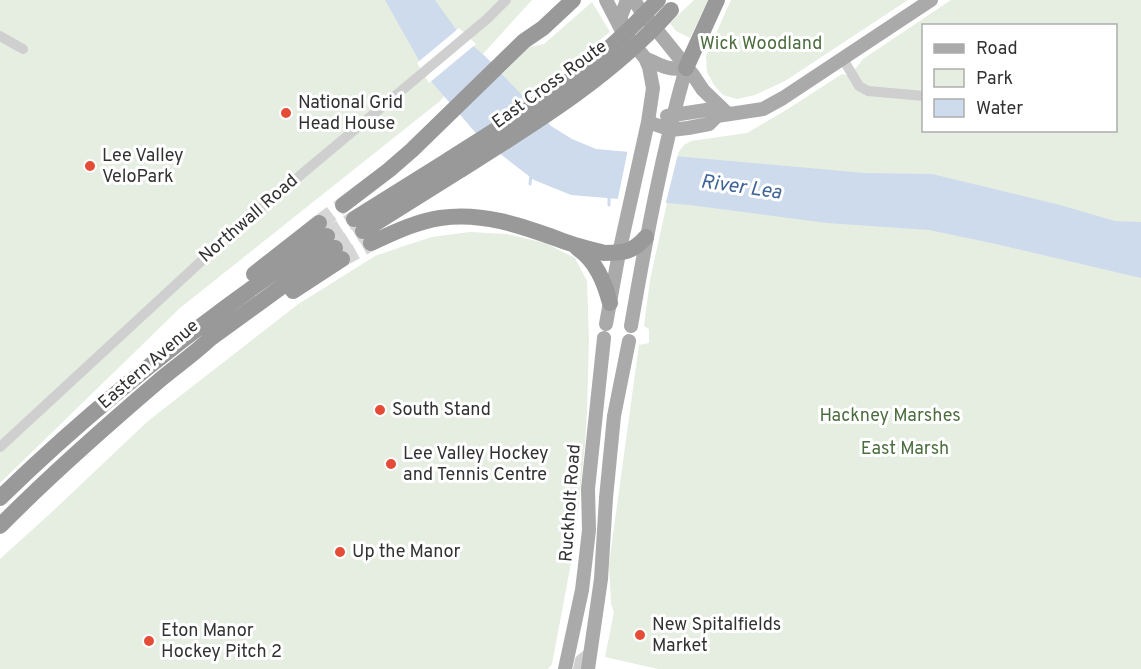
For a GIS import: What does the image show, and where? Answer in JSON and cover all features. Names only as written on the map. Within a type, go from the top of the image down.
[{"type":"highway","points":[[524,41],[557,0]]},
{"type":"highway","points":[[343,205],[389,170],[436,128],[524,41],[543,28],[573,0]]},
{"type":"highway","points":[[686,68],[717,0]]},
{"type":"highway","name":"East Cross Route","points":[[571,244],[507,222],[475,217],[441,218],[410,226],[362,231],[578,74],[616,42],[669,3]]},
{"type":"highway","points":[[571,244],[604,253],[619,253],[638,246],[646,237]]},
{"type":"highway","name":"Eastern Avenue","points":[[0,498],[64,438],[142,371],[250,290],[331,242],[268,307],[220,341],[196,351],[162,378],[67,462],[0,526]]},
{"type":"highway","points":[[571,244],[583,252],[596,268],[602,278],[610,303]]},
{"type":"main road","points":[[606,0],[621,28],[645,58],[669,69],[686,68]]},
{"type":"main road","points":[[621,28],[621,16],[627,0]]},
{"type":"main road","points":[[634,0],[722,115]]},
{"type":"main road","points":[[648,122],[706,110],[722,115],[763,109],[931,0]]},
{"type":"main road","name":"Ruckholt Road","points":[[565,669],[580,602],[585,566],[589,530],[588,489],[605,331],[619,253],[644,143],[653,88],[645,58]]},
{"type":"main road","points":[[631,326],[650,218],[686,68]]},
{"type":"main road","points":[[648,122],[671,130],[709,124],[722,115]]},
{"type":"main road","name":"Ruckholt Road","points":[[587,665],[601,579],[606,498],[615,416],[629,341]]},
{"type":"street","name":"Northwall Road","points":[[0,447],[235,230],[479,26],[506,0]]},
{"type":"street","points":[[0,36],[23,49]]},
{"type":"street","points":[[843,59],[856,83],[863,89],[922,96]]},
{"type":"green space","points":[[0,0],[532,0],[440,101],[180,308],[0,483]]},
{"type":"green space","points":[[694,0],[708,0],[690,38],[676,31],[670,23]]},
{"type":"green space","name":"Wick Woodland","points":[[731,0],[908,0],[785,81],[755,95],[737,99],[723,95],[714,85],[707,72],[706,56]]},
{"type":"green space","name":"East Marsh","points":[[951,0],[1141,0],[1141,669],[658,669],[605,657],[614,612],[611,603],[609,564],[639,345],[649,343],[649,329],[644,326],[650,280],[678,153],[684,145],[691,141],[747,133],[842,74],[846,75],[863,59]]},
{"type":"green space","points":[[592,2],[610,32],[564,68],[558,76],[525,99],[502,74],[530,47],[544,44]]},
{"type":"green space","points":[[470,232],[507,234],[545,243],[575,258],[587,281],[589,339],[585,444],[575,542],[552,664],[548,669],[0,669],[0,559],[148,421],[297,305],[375,256],[432,237]]},
{"type":"water","name":"River Lea","points":[[385,0],[435,0],[460,35],[486,57],[551,126],[572,139],[596,149],[865,173],[932,174],[1060,205],[1115,221],[1141,222],[1141,278],[929,230],[827,223],[690,205],[571,195],[534,180],[481,139],[430,80]]},
{"type":"pier","points":[[459,28],[476,44],[429,83],[417,63]]},
{"type":"pier","points":[[628,149],[678,154],[665,206],[617,203]]},
{"type":"waterway","points":[[530,184],[531,174]]},
{"type":"waterway","points":[[609,195],[609,205]]},
{"type":"tunnel","points":[[319,223],[343,205]]},
{"type":"tunnel","points":[[327,236],[354,219]]},
{"type":"tunnel","points":[[335,248],[363,231]]},
{"type":"tunnel","points":[[342,259],[371,243]]},
{"type":"place","name":"National Grid Head House","points":[[286,113]]},
{"type":"place","name":"Lee Valley VeloPark","points":[[90,166]]},
{"type":"place","name":"South Stand","points":[[380,410]]},
{"type":"place","name":"Lee Valley Hockey and Tennis Centre","points":[[391,464]]},
{"type":"place","name":"Up the Manor","points":[[340,552]]},
{"type":"place","name":"New Spitalfields Market","points":[[640,635]]},
{"type":"place","name":"Eton Manor Hockey Pitch 2","points":[[149,641]]},
{"type":"park label","name":"Hackney Marshes","points":[[890,416]]}]
